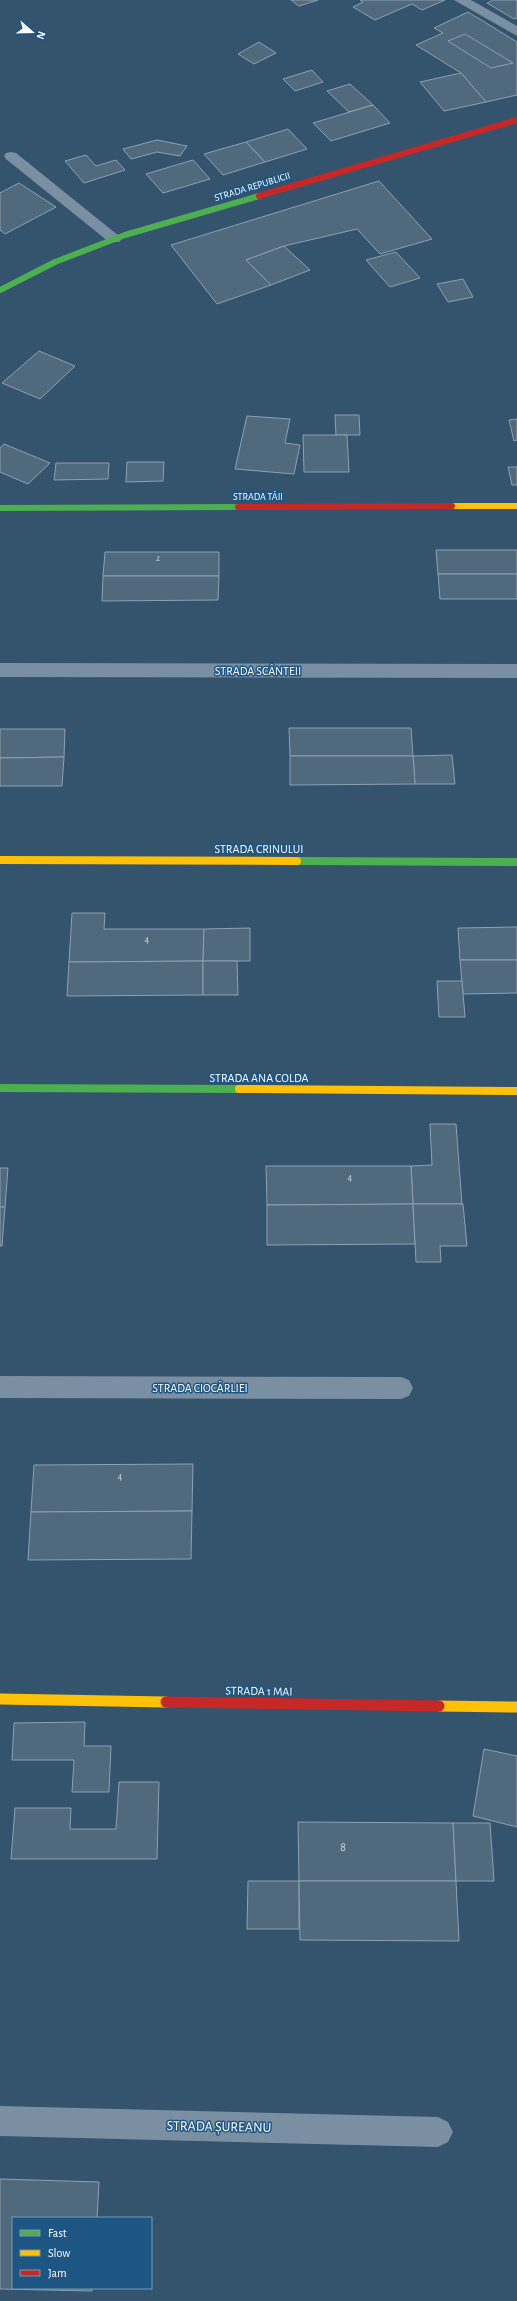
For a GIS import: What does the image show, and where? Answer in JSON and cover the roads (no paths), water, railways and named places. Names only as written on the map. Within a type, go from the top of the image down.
[{"type":"street","points":[[461,0],[517,32]]},
{"type":"street","name":"STRADA REPUBLICII","points":[[0,290],[55,262],[114,239],[517,120]]},
{"type":"street","points":[[11,156],[114,239]]},
{"type":"street","name":"STRADA TĂII","points":[[0,508],[517,506]]},
{"type":"street","name":"STRADA SCÂNTEII","points":[[0,670],[517,671]]},
{"type":"street","name":"STRADA CRINULUI","points":[[0,860],[517,862]]},
{"type":"street","name":"STRADA ANA COLDA","points":[[0,1088],[517,1091]]},
{"type":"street","name":"STRADA CIOCÂRLIEI","points":[[0,1387],[401,1388]]},
{"type":"street","name":"STRADA 1 MAI","points":[[0,1699],[517,1708]]},
{"type":"street","name":"STRADA ȘUREANU","points":[[0,2121],[438,2132]]}]
